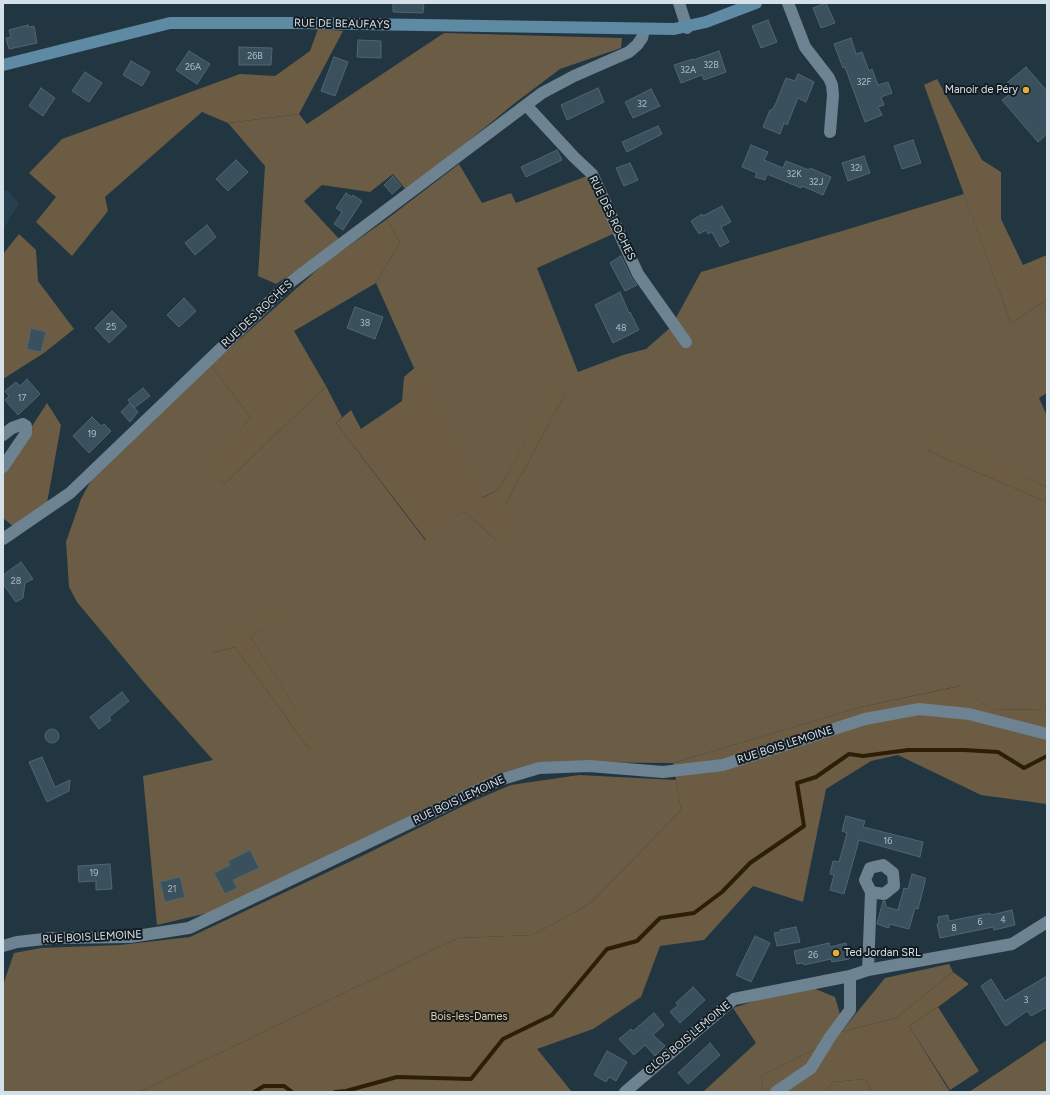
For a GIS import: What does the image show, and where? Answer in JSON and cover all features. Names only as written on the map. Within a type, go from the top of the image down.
[{"type":"street","points":[[679,3],[687,28]]},
{"type":"street","name":"RUE DE BEAUFAYS","points":[[3,65],[170,23],[423,25],[674,30],[687,28],[706,22],[756,3]]},
{"type":"street","points":[[788,3],[806,46],[829,78],[832,85],[833,95],[830,132]]},
{"type":"street","name":"RUE DES ROCHES","points":[[3,539],[70,493],[288,284],[542,93],[574,76],[629,52],[642,38],[644,30]]},
{"type":"street","name":"RUE DES ROCHES","points":[[526,105],[574,157],[592,174],[638,274],[686,342]]},
{"type":"street","points":[[3,435],[12,428],[23,424],[26,426],[26,433],[18,447],[3,467]]},
{"type":"street","name":"RUE BOIS LEMOINE","points":[[3,946],[17,942],[53,938],[130,937],[189,928],[499,780],[539,768],[589,766],[663,772],[723,765],[865,719],[918,709],[969,714],[1047,734]]},
{"type":"street","points":[[868,970],[871,892]]},
{"type":"street","name":"CLOS BOIS LEMOINE","points":[[625,1092],[734,999],[850,976],[868,970],[1012,944],[1047,922]]},
{"type":"street","points":[[776,1092],[811,1068],[830,1037],[850,1010],[850,976]]},
{"type":"shaded area","points":[[444,33],[622,38],[621,48],[560,69],[515,103],[407,191],[393,174],[370,192],[322,185],[304,201],[341,241],[276,284],[258,276],[265,166],[228,123],[299,114],[307,124]]},
{"type":"shaded area","points":[[459,164],[482,203],[511,193],[516,203],[587,176],[613,234],[537,268],[578,372],[623,355],[646,349],[671,327],[701,272],[964,194],[1011,323],[1047,300],[1047,393],[1039,398],[1047,416],[1047,487],[936,439],[928,451],[1047,502],[1047,710],[990,709],[959,686],[861,707],[673,763],[540,762],[504,772],[212,912],[157,925],[143,776],[213,760],[147,686],[77,602],[69,587],[66,542],[81,499],[95,473],[211,365],[251,418],[205,467],[224,484],[326,386],[342,417],[336,423],[425,540],[464,511],[498,542],[506,503],[565,394],[556,388],[499,489],[482,498],[420,364],[414,368],[376,283],[400,242],[387,219]],"holes":[[[291,615],[250,636],[319,746],[309,749],[235,647],[213,653]]]},
{"type":"shaded area","points":[[3,191],[8,191],[19,203],[3,230]]},
{"type":"shaded area","points":[[579,775],[676,780],[681,810],[591,903],[533,935],[458,938],[139,1092],[3,1092],[3,985],[14,953],[41,948],[120,945],[190,937],[366,854],[473,801],[511,785]]},
{"type":"shaded area","points":[[949,964],[953,972],[896,1018],[841,1032],[885,978]]},
{"type":"shaded area","points":[[813,988],[835,997],[840,1014],[825,1044],[761,1076],[763,1092],[703,1092],[756,1043],[733,1008],[757,1000]]},
{"type":"shaded area","points":[[938,1007],[979,1071],[950,1090],[909,1026]]},
{"type":"shaded area","points":[[1047,1040],[1047,1092],[969,1092]]},
{"type":"shaded area","points":[[865,1079],[872,1092],[825,1092],[833,1082]]},
{"type":"green space","points":[[318,29],[343,31],[299,114],[228,123],[202,112],[105,197],[108,211],[72,256],[36,222],[56,197],[29,173],[62,139],[240,74],[275,76],[310,51]]},
{"type":"green space","points":[[937,79],[982,160],[1001,172],[1001,219],[1023,265],[1047,255],[1047,300],[1011,323],[924,85]]},
{"type":"green space","points":[[387,219],[400,242],[376,283],[294,331],[326,386],[224,484],[204,467],[251,418],[211,365],[326,262]]},
{"type":"green space","points":[[19,234],[36,250],[38,281],[74,329],[44,353],[3,379],[3,254]]},
{"type":"green space","points":[[420,363],[483,498],[499,489],[556,387],[565,394],[506,503],[514,531],[498,542],[464,511],[426,540],[336,423],[351,410],[361,429],[402,401],[404,377]]},
{"type":"green space","points":[[47,403],[61,425],[47,503],[14,527],[3,518],[3,471]]},
{"type":"green space","points":[[936,438],[1047,487],[1047,502],[928,451]]},
{"type":"green space","points":[[270,609],[292,615],[250,636],[320,747],[309,749],[235,647],[212,653],[222,638]]},
{"type":"green space","name":"Bois-les-Dames","points":[[960,686],[990,709],[1047,710],[1047,804],[981,795],[898,755],[871,761],[826,789],[803,902],[753,886],[704,940],[660,946],[641,997],[593,1029],[537,1049],[572,1092],[139,1092],[458,938],[533,935],[591,903],[681,810],[673,763],[861,707]]},
{"type":"green space","points":[[953,972],[969,984],[909,1026],[950,1092],[872,1092],[865,1079],[833,1082],[825,1092],[763,1092],[761,1076],[825,1044],[841,1032],[896,1018]]},
{"type":"building","points":[[393,3],[424,3],[423,13],[393,12]]},
{"type":"building","points":[[826,3],[835,23],[821,28],[813,8]]},
{"type":"building","points":[[768,20],[777,42],[761,48],[752,26]]},
{"type":"building","points":[[28,25],[28,27],[34,26],[37,43],[9,49],[6,38],[11,37],[9,30]]},
{"type":"building","points":[[851,38],[856,54],[862,52],[869,71],[872,69],[878,85],[888,82],[892,93],[881,97],[884,105],[878,107],[882,115],[865,122],[845,67],[843,68],[834,44]]},
{"type":"building","points":[[358,40],[381,41],[381,58],[357,57]]},
{"type":"building","points":[[239,47],[272,48],[271,65],[239,65]]},
{"type":"building","points":[[189,51],[210,64],[197,84],[176,70]]},
{"type":"building","points":[[719,51],[726,72],[704,80],[702,75],[681,83],[674,65]]},
{"type":"building","points":[[334,57],[348,62],[335,96],[321,91]]},
{"type":"building","points":[[131,61],[150,72],[142,86],[123,75]]},
{"type":"building","points":[[1026,67],[1047,91],[1047,134],[1038,142],[1002,100],[1009,95],[1002,87]]},
{"type":"building","points":[[85,72],[102,83],[89,102],[72,91]]},
{"type":"building","points":[[798,74],[814,82],[806,102],[798,98],[787,125],[784,123],[780,134],[763,127],[770,110],[772,110],[776,103],[786,78],[795,81]]},
{"type":"building","points":[[41,88],[55,98],[43,116],[29,106]]},
{"type":"building","points":[[598,88],[604,102],[567,120],[561,105]]},
{"type":"building","points":[[651,89],[660,106],[633,118],[625,102]]},
{"type":"building","points":[[658,126],[662,134],[627,152],[622,142]]},
{"type":"building","points":[[913,140],[921,163],[902,169],[894,146]]},
{"type":"building","points":[[751,145],[768,152],[764,160],[783,168],[786,161],[809,170],[810,168],[831,177],[823,195],[767,174],[765,180],[755,177],[757,173],[742,167]]},
{"type":"building","points":[[557,150],[562,160],[526,177],[521,167]]},
{"type":"building","points":[[864,156],[870,173],[848,181],[842,163]]},
{"type":"building","points":[[236,160],[248,172],[228,191],[216,179]]},
{"type":"building","points":[[630,163],[638,180],[624,186],[616,168]]},
{"type":"building","points":[[393,176],[401,186],[392,194],[384,185]]},
{"type":"building","points":[[346,193],[352,197],[353,195],[362,201],[343,230],[334,224],[342,212],[336,208]]},
{"type":"building","points":[[722,206],[731,222],[721,227],[729,242],[720,247],[712,232],[708,234],[706,230],[699,234],[691,221],[702,214],[703,216]]},
{"type":"building","points":[[207,225],[216,237],[195,255],[185,243]]},
{"type":"building","points":[[621,256],[631,277],[637,285],[625,291],[610,263]]},
{"type":"building","points":[[620,292],[629,313],[630,312],[639,330],[613,343],[595,305]]},
{"type":"building","points":[[184,298],[196,311],[179,327],[167,315]]},
{"type":"building","points":[[355,307],[383,317],[375,339],[347,328]]},
{"type":"building","points":[[112,311],[127,326],[109,343],[95,328]]},
{"type":"building","points":[[31,328],[46,332],[41,352],[27,349]]},
{"type":"building","points":[[27,379],[40,394],[18,415],[5,400],[9,396],[5,391],[16,382],[20,386]]},
{"type":"building","points":[[143,388],[150,396],[134,408],[128,400]]},
{"type":"building","points":[[130,403],[138,412],[130,422],[121,412]]},
{"type":"building","points":[[92,417],[101,426],[104,424],[111,431],[89,453],[73,436]]},
{"type":"building","points":[[21,562],[33,579],[25,583],[23,598],[16,602],[3,584],[3,575]]},
{"type":"building","points":[[122,692],[129,701],[109,717],[111,720],[99,729],[90,717]]},
{"type":"building","points":[[52,729],[57,731],[59,736],[57,741],[52,743],[47,741],[45,736],[47,731]]},
{"type":"building","points":[[42,757],[55,787],[70,780],[69,791],[47,802],[29,762]]},
{"type":"building","points":[[846,816],[865,821],[863,827],[923,842],[920,857],[859,840],[844,894],[830,890],[834,875],[830,874],[833,861],[839,862],[847,833],[842,831]]},
{"type":"building","points":[[250,850],[259,868],[233,880],[237,888],[225,894],[214,873],[230,865],[228,861]]},
{"type":"building","points":[[110,864],[112,889],[96,890],[96,881],[79,882],[78,866]]},
{"type":"building","points":[[912,874],[925,878],[925,882],[918,909],[915,908],[909,929],[889,924],[889,928],[877,924],[883,901],[885,901],[886,907],[898,910],[904,888],[908,889]]},
{"type":"building","points":[[180,877],[185,897],[165,902],[160,882]]},
{"type":"building","points":[[1012,910],[1015,925],[994,930],[993,927],[940,938],[937,924],[939,923],[938,917],[948,915],[949,921],[990,913],[991,915]]},
{"type":"building","points":[[796,927],[800,942],[777,946],[774,933],[780,932],[780,930]]},
{"type":"building","points":[[755,936],[770,943],[751,982],[736,975]]},
{"type":"building","points":[[829,943],[830,947],[846,943],[849,959],[832,962],[831,959],[804,965],[803,963],[797,964],[794,951]]},
{"type":"building","points":[[1047,976],[1047,1007],[1031,1016],[1027,1011],[1006,1026],[981,986],[991,979],[1005,1001]]},
{"type":"building","points":[[693,987],[705,1000],[680,1023],[670,1012],[678,1005],[676,1003]]},
{"type":"building","points":[[654,1013],[664,1025],[653,1035],[665,1046],[655,1056],[645,1045],[634,1055],[619,1039],[631,1029],[633,1031]]},
{"type":"building","points":[[710,1043],[720,1055],[688,1084],[678,1073]]},
{"type":"building","points":[[607,1051],[627,1062],[616,1081],[609,1077],[606,1082],[594,1075]]},
{"type":"waterway","points":[[335,1092],[346,1091],[397,1077],[471,1079],[503,1039],[552,1015],[607,949],[637,941],[660,918],[694,913],[722,892],[750,863],[804,826],[797,783],[816,777],[849,754],[863,756],[908,750],[964,750],[998,752],[1024,768],[1047,756]]},
{"type":"waterway","points":[[254,1092],[264,1086],[284,1086],[292,1092]]},
{"type":"place","name":"Manoir de Péry","points":[[1026,90]]},
{"type":"place","name":"Ted Jordan SRL","points":[[836,953]]}]
